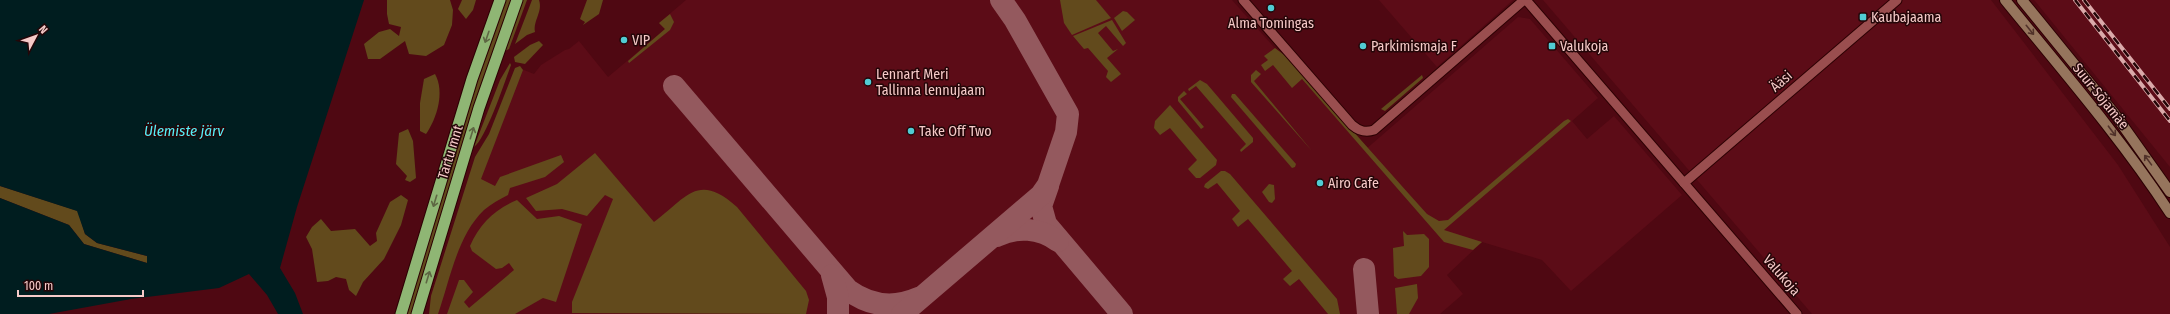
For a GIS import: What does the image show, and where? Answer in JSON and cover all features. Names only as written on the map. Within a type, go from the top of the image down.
[{"type":"highway","name":"Tartu mnt","points":[[400,314],[472,79],[500,0]]},
{"type":"highway","name":"Tartu mnt","points":[[417,314],[479,108],[517,0]]},
{"type":"main road","name":"Suur-Sõjamäe","points":[[2005,0],[2106,124],[2148,179],[2170,213]]},
{"type":"main road","name":"Suur-Sõjamäe","points":[[2022,0],[2114,113],[2170,192]]},
{"type":"street","points":[[1243,0],[1352,124],[1361,131],[1368,132],[1374,130],[1525,0]]},
{"type":"street","name":"Valukoja","points":[[1525,0],[1797,314]]},
{"type":"street","name":"Ääsi","points":[[1684,183],[1897,0]]},
{"type":"shaded area","points":[[387,0],[450,0],[453,10],[452,25],[444,45],[426,56],[409,54],[405,41],[380,59],[368,59],[364,44],[379,32],[390,29],[399,36],[401,27],[389,24]]},
{"type":"shaded area","points":[[462,0],[476,0],[473,10],[466,19],[458,9]]},
{"type":"shaded area","points":[[506,0],[511,0],[471,114],[411,314],[406,314],[467,110]]},
{"type":"shaded area","points":[[522,0],[527,0],[509,49],[505,51]]},
{"type":"shaded area","points":[[532,0],[539,0],[540,4],[535,24],[535,32],[527,35],[515,44]]},
{"type":"shaded area","points":[[587,0],[603,0],[599,14],[583,25],[585,22],[580,19]]},
{"type":"shaded area","points":[[686,0],[1232,0],[1365,150],[1518,17],[1530,19],[1598,98],[1572,121],[1587,139],[1614,116],[1682,195],[1571,291],[1542,260],[1482,242],[1447,275],[1463,294],[1440,314],[430,314],[431,296],[449,239],[477,177],[519,68],[534,74],[541,65],[569,49],[579,41],[608,77],[665,29],[659,23]]},
{"type":"shaded area","points":[[1060,0],[1096,0],[1111,18],[1072,35],[1064,23]]},
{"type":"shaded area","points":[[1379,0],[1513,0],[1437,67]]},
{"type":"shaded area","points":[[1543,0],[1991,0],[2118,165],[2170,247],[2170,314],[1812,314]]},
{"type":"shaded area","points":[[2034,0],[2170,0],[2170,167],[2035,1]]},
{"type":"shaded area","points":[[1123,11],[1127,12],[1135,20],[1122,31],[1114,18]]},
{"type":"shaded area","points":[[670,14],[674,22],[670,30],[629,63],[628,61],[665,29],[659,23]]},
{"type":"shaded area","points":[[1112,20],[1126,43],[1123,46],[1106,26],[1098,33],[1113,51],[1118,49],[1107,58],[1121,74],[1111,82],[1106,77],[1108,71],[1088,48],[1084,49],[1073,36]]},
{"type":"shaded area","points":[[539,41],[543,45],[525,64],[515,62],[514,57],[530,45]]},
{"type":"shaded area","points":[[1275,48],[1287,57],[1427,214],[1439,221],[1448,220],[1564,121],[1568,119],[1571,121],[1444,230],[1482,242],[1473,250],[1444,242],[1302,79],[1292,88],[1273,65],[1265,71],[1261,65],[1268,60],[1264,56]]},
{"type":"shaded area","points":[[510,63],[511,65],[500,96],[489,122],[479,142],[474,147],[500,80]]},
{"type":"shaded area","points":[[520,66],[523,70],[481,179],[495,186],[500,177],[561,155],[564,162],[545,177],[510,188],[508,195],[484,210],[467,232],[461,245],[455,259],[438,314],[429,314],[431,296],[475,157],[489,134],[515,68]]},
{"type":"shaded area","points":[[1256,70],[1261,74],[1254,81],[1312,151],[1251,82],[1251,75]]},
{"type":"shaded area","points":[[435,74],[439,89],[438,105],[430,128],[426,134],[420,131],[420,103],[424,79]]},
{"type":"shaded area","points":[[1422,75],[1423,78],[1385,111],[1381,109]]},
{"type":"shaded area","points":[[1200,80],[1207,84],[1253,138],[1253,142],[1241,152],[1240,150],[1246,144],[1196,86],[1189,91],[1188,89]]},
{"type":"shaded area","points":[[1184,91],[1187,94],[1180,99],[1204,127],[1201,129],[1178,101],[1178,97]]},
{"type":"shaded area","points":[[1232,94],[1235,94],[1296,164],[1295,167],[1292,168],[1231,97]]},
{"type":"shaded area","points":[[1170,105],[1217,160],[1216,165],[1200,178],[1196,178],[1188,169],[1197,160],[1170,128],[1160,135],[1154,128],[1155,121]]},
{"type":"shaded area","points":[[408,129],[413,141],[416,178],[410,182],[405,180],[407,176],[396,164],[399,133]]},
{"type":"shaded area","points":[[595,153],[654,222],[684,197],[693,192],[702,190],[712,191],[724,197],[737,207],[806,291],[809,300],[806,314],[572,313],[572,302],[613,199],[605,195],[587,216],[562,209],[536,211],[526,198],[557,184]]},
{"type":"shaded area","points":[[1221,171],[1225,171],[1230,174],[1337,299],[1340,314],[1328,314],[1299,279],[1290,286],[1283,279],[1292,271],[1248,219],[1238,227],[1232,219],[1240,211],[1217,183],[1208,189],[1204,187],[1205,184]]},
{"type":"shaded area","points":[[1269,184],[1274,185],[1275,199],[1272,203],[1269,202],[1262,192]]},
{"type":"shaded area","points":[[0,186],[78,211],[85,234],[97,243],[147,256],[147,263],[84,244],[69,225],[0,198]]},
{"type":"shaded area","points":[[401,195],[408,200],[401,225],[384,259],[363,282],[356,296],[349,290],[346,279],[336,277],[328,281],[317,282],[312,249],[306,237],[312,227],[321,219],[331,231],[355,229],[370,246],[377,241],[376,233],[390,202]]},
{"type":"shaded area","points":[[517,200],[537,219],[559,216],[582,224],[556,302],[543,298],[515,314],[447,314],[459,280],[464,280],[473,292],[464,302],[469,308],[514,270],[509,263],[502,268],[496,269],[472,251],[470,246],[478,231],[489,218],[501,208]]},
{"type":"shaded area","points":[[1403,231],[1407,235],[1424,234],[1429,239],[1429,267],[1421,276],[1398,279],[1394,276],[1393,248],[1404,246]]},
{"type":"shaded area","points":[[1417,284],[1418,298],[1409,314],[1397,314],[1395,288]]},
{"type":"water","name":"Ülemiste järv","points":[[0,0],[364,0],[297,207],[280,268],[295,293],[303,314],[278,314],[267,295],[249,274],[219,288],[131,299],[49,314],[0,314],[0,198],[69,225],[84,244],[147,263],[147,256],[97,243],[85,234],[77,211],[0,186]]},
{"type":"taxiway","points":[[902,314],[1041,195],[1048,185],[1066,132],[1068,114],[1015,20],[1001,0]]},
{"type":"taxiway","points":[[674,86],[848,290],[865,300],[882,304],[900,304],[918,298]]},
{"type":"taxiway","points":[[1048,186],[1041,206],[1046,224],[1122,314]]},
{"type":"taxiway","points":[[997,236],[1012,231],[1028,230],[1044,233],[1058,241]]},
{"type":"taxiway","points":[[1364,269],[1368,314]]},
{"type":"taxiway","points":[[832,275],[838,297],[838,314]]},
{"type":"railway","points":[[2075,0],[2170,121]]},
{"type":"railway","points":[[2084,0],[2170,109]]},
{"type":"place","name":"Alma Tomingas","points":[[1271,8]]},
{"type":"place","name":"Kaubajaama","points":[[1863,17]]},
{"type":"place","name":"VIP","points":[[624,40]]},
{"type":"place","name":"Parkimismaja F","points":[[1363,46]]},
{"type":"place","name":"Valukoja","points":[[1552,46]]},
{"type":"place","name":"Lennart Meri Tallinna lennujaam","points":[[868,82]]},
{"type":"place","name":"Take Off Two","points":[[911,131]]},
{"type":"place","name":"Airo Cafe","points":[[1320,183]]}]
